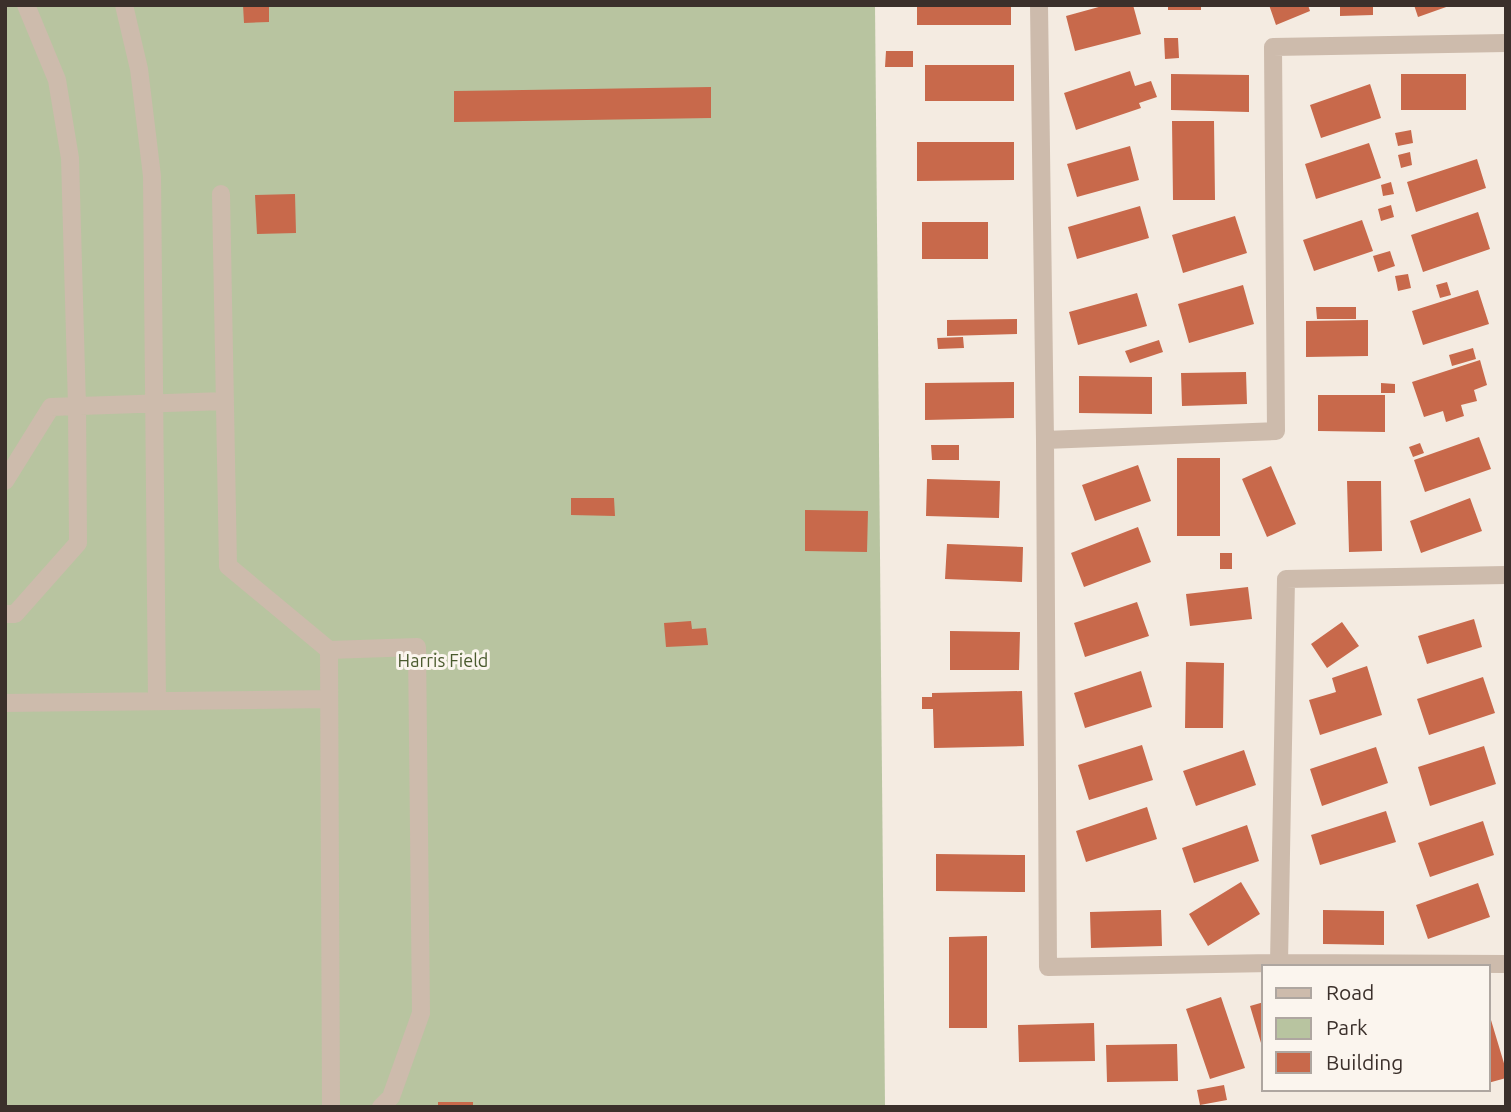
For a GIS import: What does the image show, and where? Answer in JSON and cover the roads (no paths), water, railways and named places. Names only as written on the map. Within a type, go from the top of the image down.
[{"type":"street","points":[[5,614],[15,614],[78,543],[78,406],[70,158],[57,80],[26,5]]},
{"type":"street","points":[[124,5],[139,69],[152,176],[157,701]]},
{"type":"street","points":[[1039,5],[1048,967],[1279,963],[1506,964]]},
{"type":"street","points":[[1045,440],[1276,431],[1273,47],[1506,43]]},
{"type":"street","points":[[221,194],[228,566],[329,650],[417,647],[421,1013],[391,1097],[381,1107]]},
{"type":"street","points":[[5,481],[51,407],[225,401]]},
{"type":"street","points":[[1279,963],[1286,579],[1506,575]]},
{"type":"street","points":[[329,650],[331,1107]]},
{"type":"street","points":[[5,703],[329,699]]},
{"type":"park label","name":"Harris Field","points":[[443,661]]}]
